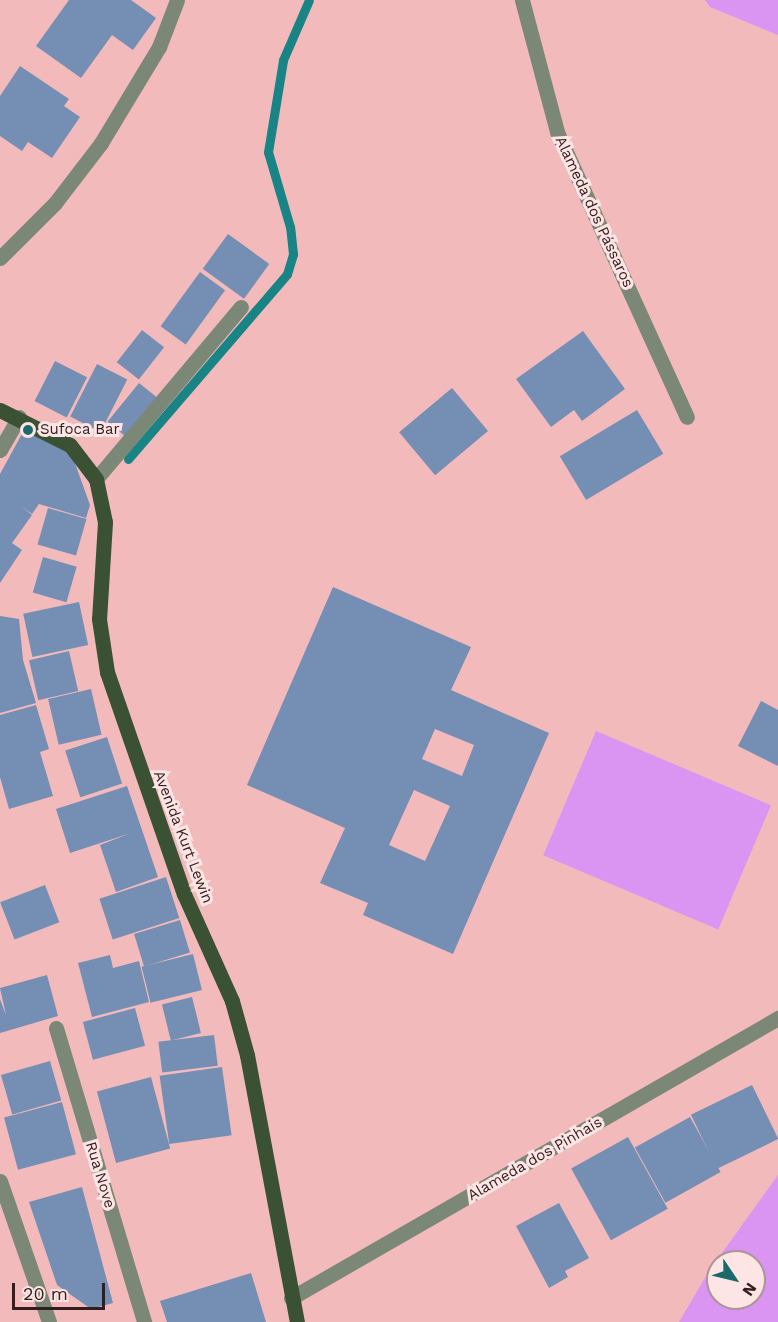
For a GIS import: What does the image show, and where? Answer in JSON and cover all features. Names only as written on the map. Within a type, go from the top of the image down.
[{"type":"main road","name":"Avenida Kurt Lewin","points":[[0,410],[20,417],[70,445],[96,479],[105,522],[99,619],[107,672],[184,894],[232,1001],[247,1055],[297,1322]]},
{"type":"street","points":[[0,258],[55,203],[101,143],[159,47],[177,0]]},
{"type":"street","name":"Alameda dos Pássaros","points":[[522,0],[557,132],[687,417]]},
{"type":"street","points":[[96,479],[241,307]]},
{"type":"street","points":[[0,450],[20,417]]},
{"type":"street","name":"Alameda dos Pinhais","points":[[291,1298],[778,1018]]},
{"type":"street","name":"Rua Nove","points":[[56,1028],[144,1322]]},
{"type":"street","points":[[0,1181],[49,1322]]},
{"type":"shaded area","points":[[705,0],[778,0],[778,35],[710,7]]},
{"type":"shaded area","points":[[596,731],[771,805],[718,930],[543,855]]},
{"type":"shaded area","points":[[778,1175],[778,1322],[679,1322],[706,1276],[706,1310],[766,1310],[766,1250],[724,1250]]},
{"type":"building","points":[[69,0],[131,0],[156,18],[133,50],[112,35],[81,78],[36,46]]},
{"type":"building","points":[[20,66],[69,99],[64,106],[80,117],[52,158],[28,142],[22,151],[0,136],[0,96]]},
{"type":"building","points":[[228,234],[269,264],[244,299],[203,269]]},
{"type":"building","points":[[200,272],[225,290],[186,344],[161,326]]},
{"type":"building","points":[[142,330],[164,347],[139,380],[117,362]]},
{"type":"building","points":[[583,331],[625,389],[582,421],[574,410],[551,427],[516,379]]},
{"type":"building","points":[[55,361],[87,377],[67,417],[35,401]]},
{"type":"building","points":[[97,364],[127,379],[101,432],[70,417]]},
{"type":"building","points":[[139,383],[159,399],[128,438],[108,422]]},
{"type":"building","points":[[452,388],[488,431],[435,475],[399,432]]},
{"type":"building","points":[[637,410],[663,454],[586,500],[560,456]]},
{"type":"building","points":[[35,431],[72,455],[90,505],[86,518],[39,504],[32,514],[21,506],[32,515],[12,543],[22,550],[0,583],[0,474],[23,432],[31,437]]},
{"type":"building","points":[[48,508],[86,519],[76,556],[38,545]]},
{"type":"building","points":[[43,557],[77,567],[66,602],[33,593]]},
{"type":"building","points":[[333,587],[471,647],[451,690],[549,733],[453,954],[363,915],[368,903],[320,883],[345,828],[247,785]],"holes":[[[435,729],[474,745],[462,776],[422,759]],[[414,790],[450,806],[425,861],[389,845]]]},
{"type":"building","points":[[79,602],[88,645],[32,657],[23,614]]},
{"type":"building","points":[[0,616],[19,619],[23,660],[36,703],[0,713]]},
{"type":"building","points":[[69,651],[78,691],[38,700],[29,660]]},
{"type":"building","points":[[91,689],[102,735],[59,745],[48,699]]},
{"type":"building","points":[[761,701],[778,710],[778,766],[738,746]]},
{"type":"building","points":[[36,705],[49,749],[40,752],[53,796],[9,809],[0,777],[0,715]]},
{"type":"building","points":[[107,737],[122,784],[80,797],[65,751]]},
{"type":"building","points":[[127,786],[158,877],[116,892],[100,845],[131,833],[70,853],[56,809]]},
{"type":"building","points":[[166,877],[179,918],[113,940],[99,899]]},
{"type":"building","points":[[45,885],[59,922],[15,940],[0,902]]},
{"type":"building","points":[[180,920],[190,953],[144,967],[134,934]]},
{"type":"building","points":[[193,954],[202,990],[151,1003],[142,967]]},
{"type":"building","points":[[110,955],[113,968],[139,961],[149,1002],[92,1017],[78,963]]},
{"type":"building","points":[[47,975],[58,1016],[0,1033],[0,999],[6,1015],[0,988]]},
{"type":"building","points":[[192,997],[201,1033],[171,1040],[162,1004]]},
{"type":"building","points":[[135,1008],[145,1046],[93,1060],[83,1022]]},
{"type":"building","points":[[214,1035],[218,1066],[162,1073],[158,1042]]},
{"type":"building","points":[[50,1061],[61,1100],[12,1114],[1,1075]]},
{"type":"building","points":[[222,1067],[232,1135],[169,1144],[160,1076]]},
{"type":"building","points":[[151,1077],[170,1148],[116,1163],[97,1091]]},
{"type":"building","points":[[752,1085],[778,1139],[717,1169],[691,1115]]},
{"type":"building","points":[[62,1102],[76,1154],[18,1170],[4,1118]]},
{"type":"building","points":[[690,1117],[721,1172],[665,1203],[635,1148]]},
{"type":"building","points":[[628,1137],[668,1209],[611,1240],[571,1169]]},
{"type":"building","points":[[82,1187],[113,1303],[91,1309],[57,1285],[29,1202]]},
{"type":"building","points":[[559,1203],[589,1258],[565,1271],[568,1277],[549,1288],[516,1226]]},
{"type":"building","points":[[251,1273],[266,1322],[167,1322],[160,1301]]},
{"type":"waterway","points":[[128,459],[287,274],[293,254],[290,227],[268,152],[283,60],[309,0]]},
{"type":"place","name":"Sufoca Bar","points":[[28,430]]}]
